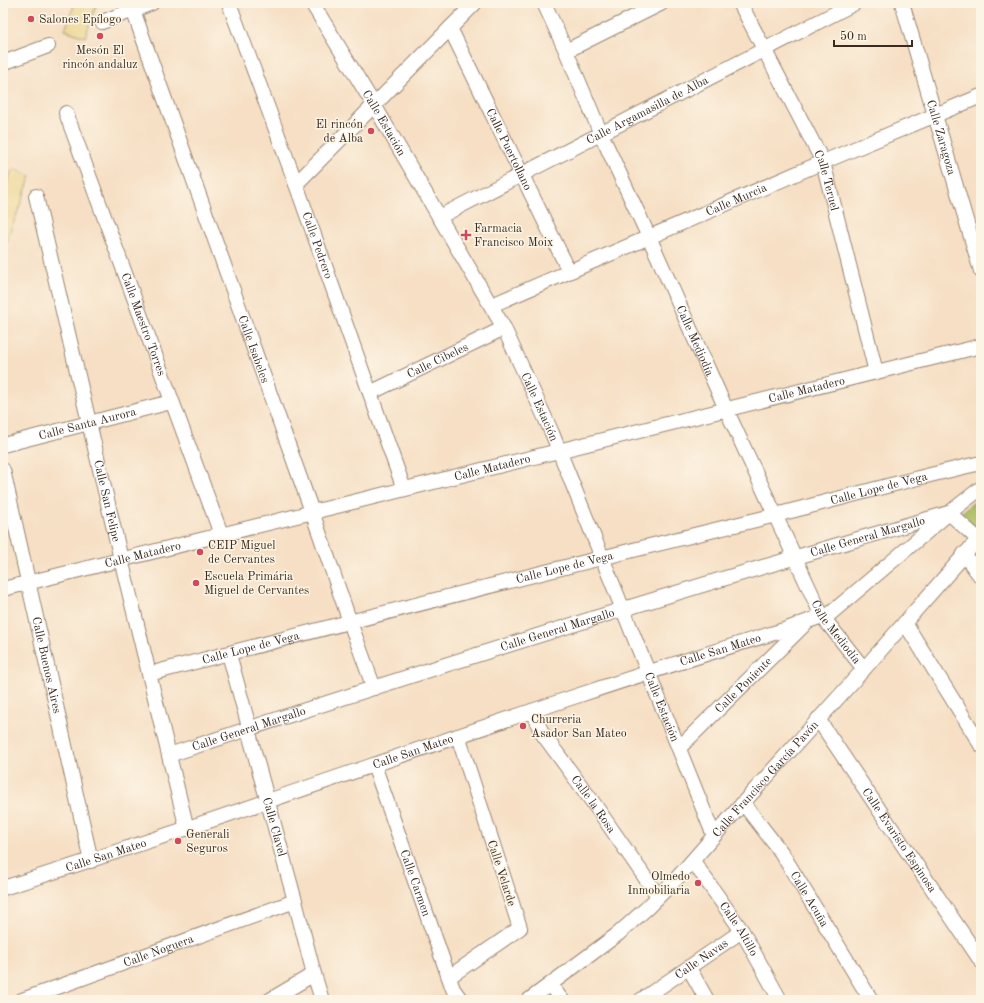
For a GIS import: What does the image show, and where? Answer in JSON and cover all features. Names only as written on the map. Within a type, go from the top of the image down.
[{"type":"street","points":[[102,22],[152,3]]},
{"type":"street","name":"Calle Pedrero","points":[[229,3],[296,184],[404,489]]},
{"type":"street","name":"Calle Estación","points":[[312,3],[374,105],[504,328],[560,452],[714,836]]},
{"type":"street","points":[[296,184],[475,3]]},
{"type":"street","name":"Calle Mediodía","points":[[544,3],[601,134],[726,409],[823,617],[864,669]]},
{"type":"street","points":[[566,51],[662,3]]},
{"type":"street","name":"Calle Teruel","points":[[740,3],[823,162],[876,372]]},
{"type":"street","name":"Calle Argamasilla de Alba","points":[[439,217],[855,3]]},
{"type":"street","name":"Calle Zaragoza","points":[[902,3],[981,271]]},
{"type":"street","name":"Calle Isabeles","points":[[133,10],[374,688]]},
{"type":"street","name":"Calle Puertollano","points":[[450,28],[569,271]]},
{"type":"street","points":[[3,63],[48,46]]},
{"type":"street","name":"Calle Murcia","points":[[492,306],[569,271],[981,96]]},
{"type":"street","name":"Calle Maestro Torres","points":[[66,113],[221,534]]},
{"type":"street","name":"Calle San Felipe","points":[[36,196],[121,560],[187,829]]},
{"type":"street","name":"Calle Cibeles","points":[[370,393],[504,328]]},
{"type":"street","name":"Calle Matadero","points":[[3,589],[221,534],[560,452],[981,346]]},
{"type":"street","name":"Calle Santa Aurora","points":[[3,445],[172,402]]},
{"type":"street","name":"Calle Lope de Vega","points":[[149,674],[602,557],[981,463]]},
{"type":"street","name":"Calle Buenos Aires","points":[[3,470],[91,861]]},
{"type":"street","name":"Calle San Mateo","points":[[3,888],[187,829],[267,800],[532,711],[823,617],[981,488]]},
{"type":"street","points":[[950,513],[980,537]]},
{"type":"street","name":"Calle General Margallo","points":[[169,755],[249,728],[623,609],[795,557],[950,513]]},
{"type":"street","name":"Calle Francisco García Pavón","points":[[529,1000],[618,934],[693,861],[980,537]]},
{"type":"street","points":[[964,554],[981,577]]},
{"type":"street","name":"Calle Poniente","points":[[679,748],[808,622]]},
{"type":"street","points":[[905,622],[981,745]]},
{"type":"street","name":"Calle Clavel","points":[[229,654],[267,800],[322,1000]]},
{"type":"street","name":"Calle la Rosa","points":[[532,711],[542,732],[658,896]]},
{"type":"street","name":"Calle Evaristo Espinosa","points":[[818,719],[981,961]]},
{"type":"street","name":"Calle Velarde","points":[[449,977],[520,928],[458,736]]},
{"type":"street","name":"Calle Carmen","points":[[374,765],[453,988],[461,1000]]},
{"type":"street","name":"Calle Acuña","points":[[743,803],[781,852],[871,1000]]},
{"type":"street","name":"Calle Altillo","points":[[693,861],[742,932],[780,1000]]},
{"type":"street","name":"Calle Noguera","points":[[22,1000],[295,901]]},
{"type":"street","name":"Calle Navas","points":[[641,1000],[742,932]]},
{"type":"street","points":[[689,968],[707,1000]]},
{"type":"street","points":[[270,1000],[314,974]]},
{"type":"street","points":[[550,985],[562,1000]]},
{"type":"green space","points":[[981,496],[981,523],[976,528],[960,514]]},
{"type":"sand","points":[[75,3],[97,3],[85,37],[65,30]]},
{"type":"sand","points":[[13,168],[31,176],[3,251],[3,194]]},
{"type":"place","name":"Salones Epílogo","points":[[31,19]]},
{"type":"place","name":"Mesón El rincón andaluz","points":[[100,36]]},
{"type":"place","name":"El rincón de Alba","points":[[371,131]]},
{"type":"place","name":"Farmacia Francisco Moix","points":[[466,235]]},
{"type":"place","name":"CEIP Miguel de Cervantes","points":[[200,552]]},
{"type":"place","name":"Escuela Primária Miguel de Cervantes","points":[[196,583]]},
{"type":"place","name":"Churreria Asador San Mateo","points":[[523,726]]},
{"type":"place","name":"Generali Seguros","points":[[178,841]]},
{"type":"place","name":"Olmedo Inmobiliaria","points":[[698,883]]}]
